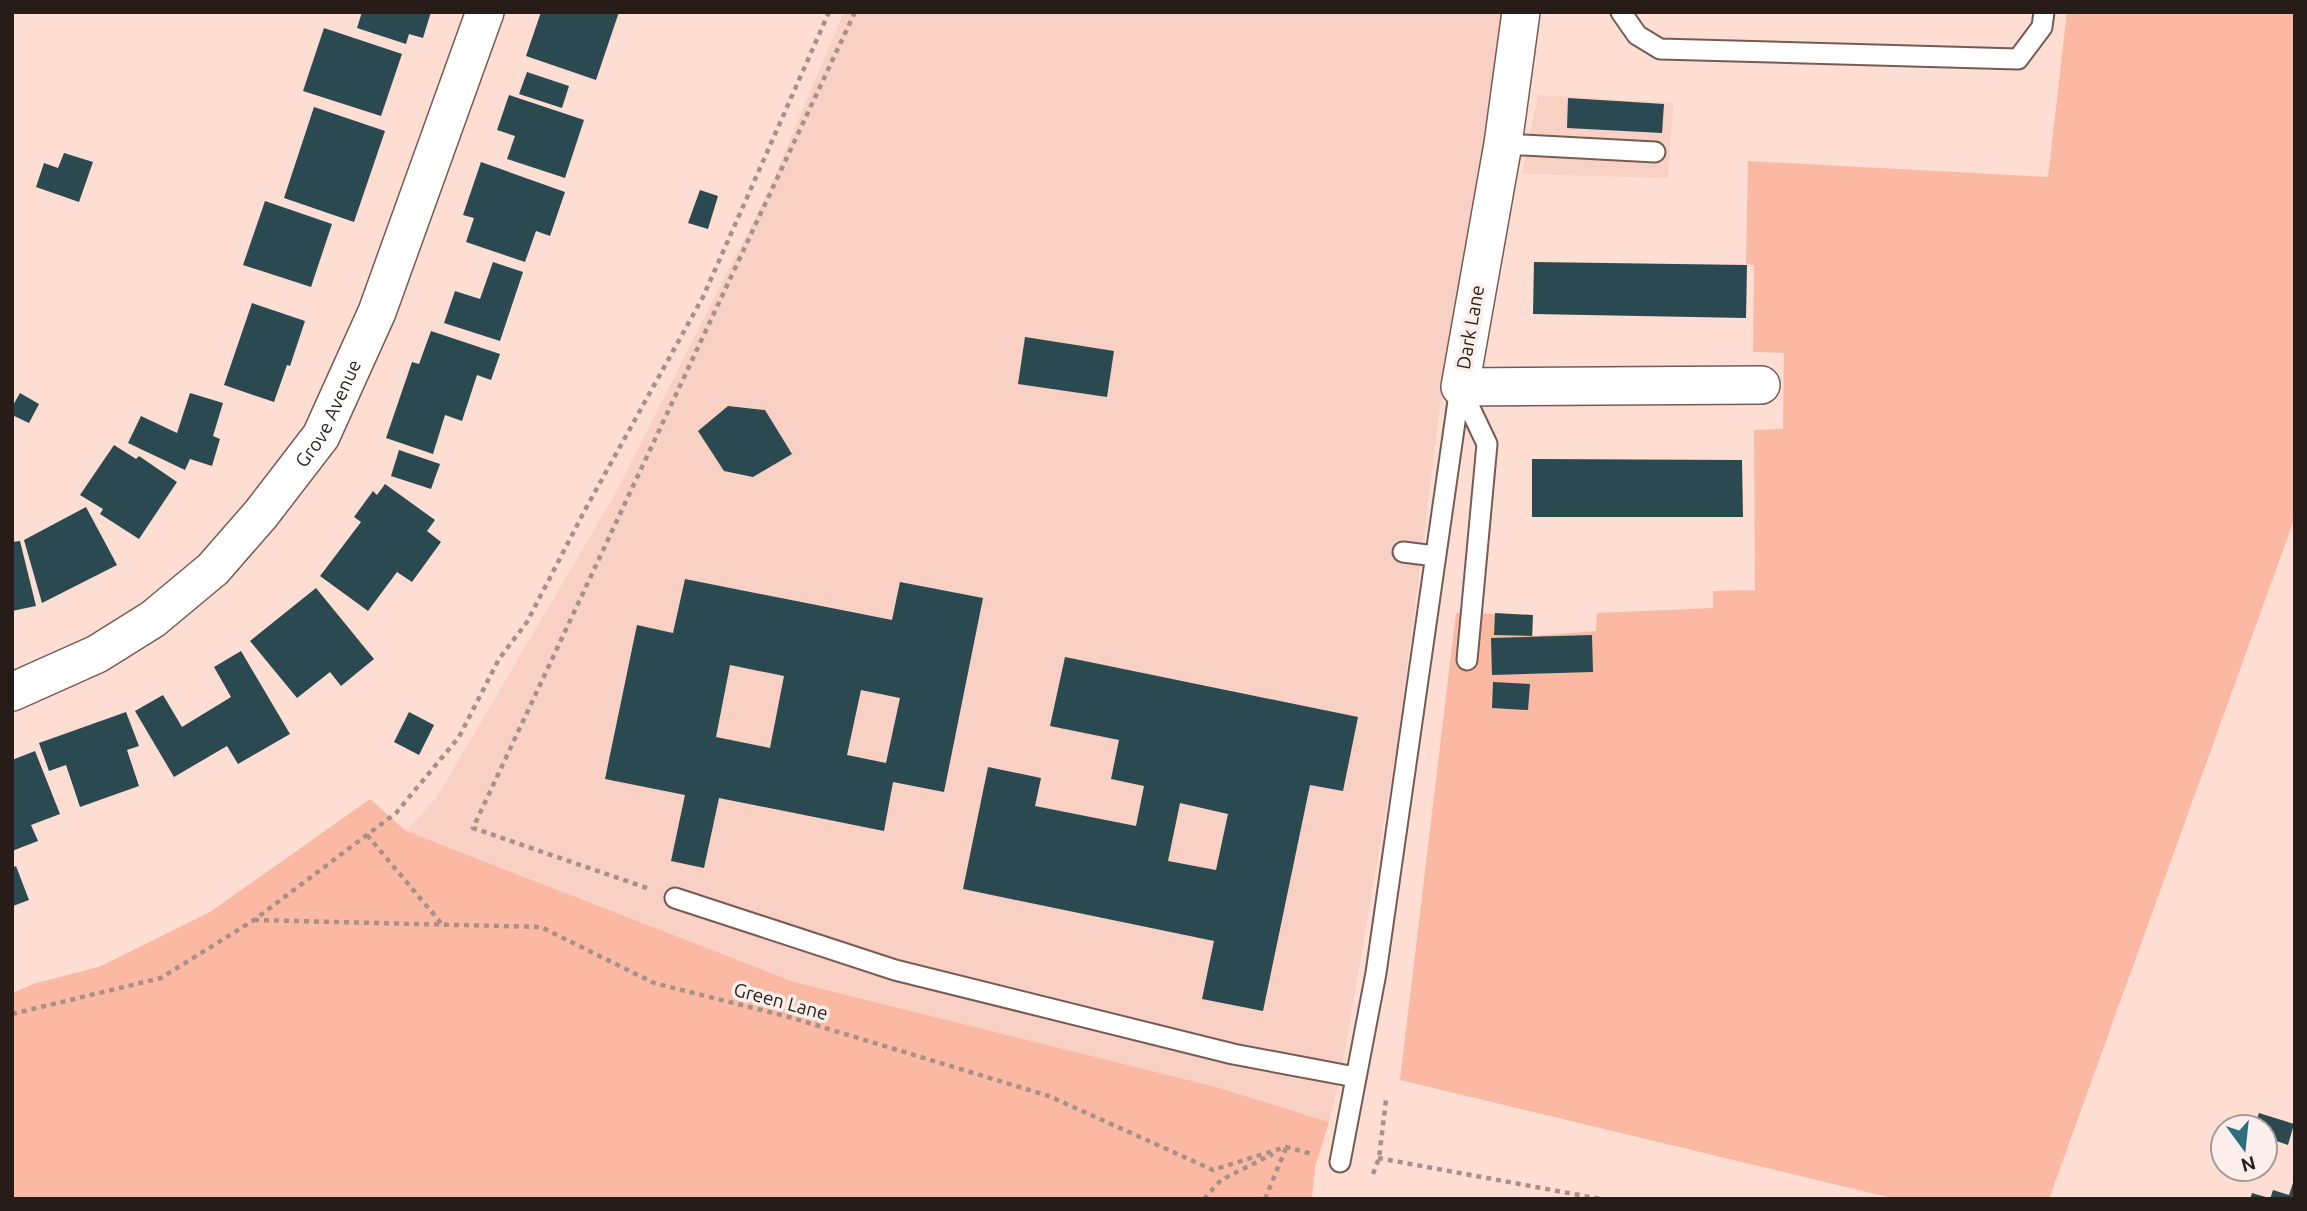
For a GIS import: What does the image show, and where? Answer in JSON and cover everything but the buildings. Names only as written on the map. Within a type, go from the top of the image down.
[{"type":"street","name":"Grove Avenue","points":[[12,692],[97,654],[153,619],[212,569],[261,514],[321,436],[377,312],[485,12]]},
{"type":"street","name":"Dark Lane","points":[[1521,12],[1503,144],[1460,387],[1761,384]]},
{"type":"lane","points":[[1621,12],[1637,35],[1660,49],[2018,59],[2042,27],[2044,12]]},
{"type":"lane","points":[[1503,144],[1655,152]]},
{"type":"lane","points":[[1340,1162],[1376,973],[1460,387]]},
{"type":"lane","points":[[1460,387],[1487,444],[1467,660]]},
{"type":"lane","points":[[1403,552],[1435,556]]},
{"type":"lane","points":[[675,898],[895,970],[1233,1055],[1355,1077]]},
{"type":"path","points":[[12,1014],[161,978],[254,920],[396,813],[459,737],[499,659],[527,622],[586,508],[703,297],[829,12]]},
{"type":"path","points":[[675,898],[473,828],[855,12]]},
{"type":"path","points":[[367,835],[441,923]]},
{"type":"path","name":"Green Lane","points":[[254,920],[441,923],[541,928],[654,983],[789,1017],[1049,1096],[1213,1170],[1286,1147]]},
{"type":"path","points":[[1204,1199],[1221,1180],[1286,1147]]},
{"type":"path","points":[[1265,1199],[1286,1147]]},
{"type":"path","points":[[1379,1158],[1601,1199]]},
{"type":"shaded area","points":[[844,12],[1504,12],[1468,245],[1446,361],[1398,738],[1341,1074],[1329,1122],[1216,1087],[794,982],[406,831],[437,797],[615,494],[767,194]]},
{"type":"shaded area","points":[[2067,12],[2295,12],[2295,517],[2049,1199],[1896,1199],[1400,1080],[1456,613],[1533,615],[1533,636],[1596,631],[1597,613],[1713,608],[1713,591],[1755,590],[1754,430],[1783,429],[1784,353],[1753,352],[1754,265],[1746,264],[1748,161],[2048,177]]},
{"type":"shaded area","points":[[1538,95],[1673,103],[1668,178],[1522,174]]},
{"type":"shaded area","points":[[370,799],[406,831],[794,982],[1216,1087],[1329,1122],[1315,1167],[1312,1199],[12,1199],[12,993],[36,983],[99,967],[210,912]]}]
